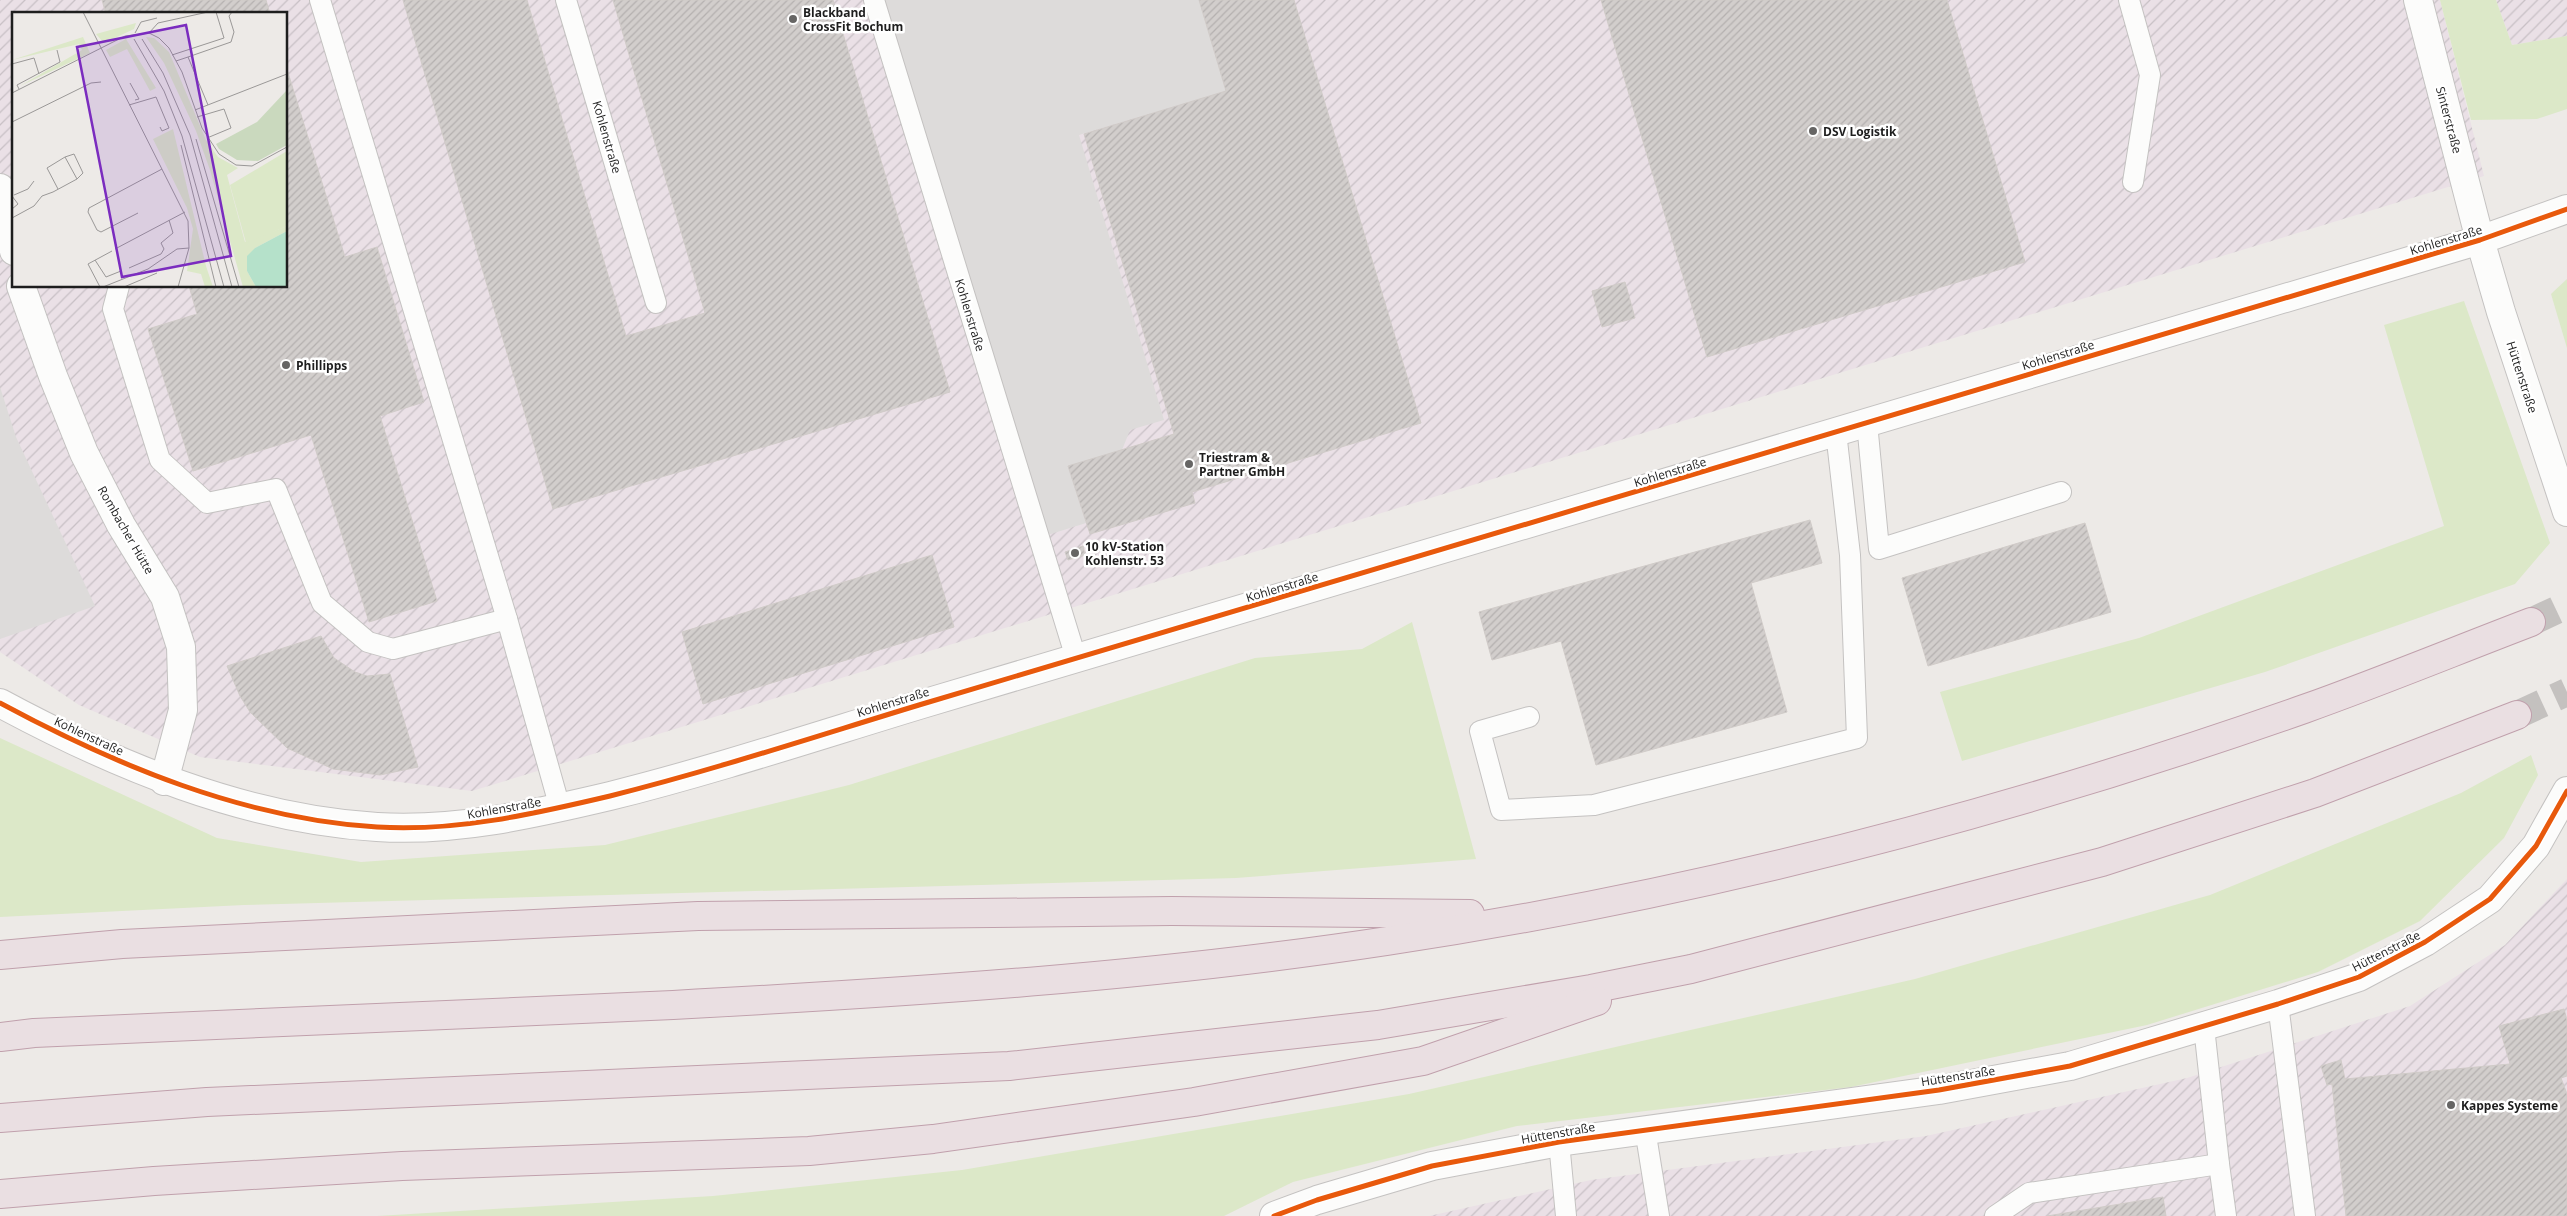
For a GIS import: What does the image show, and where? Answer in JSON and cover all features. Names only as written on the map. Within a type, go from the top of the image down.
[{"type":"highway","points":[[0,1037],[34,1033],[909,992],[1089,978],[1384,942],[1541,915],[1725,878],[1906,833],[2085,781],[2307,708],[2531,622]]},
{"type":"highway","points":[[0,1118],[207,1102],[1009,1066],[1197,1047],[1378,1025],[1591,989],[1691,969],[2102,862],[2314,793],[2517,715]]},
{"type":"highway","points":[[0,955],[122,944],[698,916],[1172,911],[1541,915]]},
{"type":"highway","points":[[0,1194],[154,1181],[402,1166],[809,1151],[933,1138],[1194,1102],[1423,1061],[1691,969]]},
{"type":"street","name":"Sinterstraße","points":[[2418,0],[2480,240]]},
{"type":"street","points":[[0,188],[12,242]]},
{"type":"street","name":"Kohlenstraße","points":[[0,703],[65,738],[164,781],[282,814],[378,827],[462,825],[560,808],[688,776],[1076,658],[2480,240],[2567,209]]},
{"type":"street","name":"Hüttenstraße","points":[[2480,240],[2501,312],[2567,512]]},
{"type":"street","name":"Rombacher Hütte","points":[[22,288],[52,376],[84,453],[120,525],[165,597],[182,647],[184,710],[164,781]]},
{"type":"street","name":"Hüttenstraße","points":[[1274,1216],[1319,1208],[1432,1166],[1559,1142],[1939,1090],[2070,1066],[2278,1004],[2359,977],[2425,942],[2490,899],[2536,846],[2566,797]]},
{"type":"lane","points":[[320,0],[507,619],[560,808]]},
{"type":"lane","name":"Kohlenstraße","points":[[566,0],[656,303]]},
{"type":"lane","name":"Kohlenstraße","points":[[874,0],[1076,658]]},
{"type":"lane","points":[[2129,0],[2150,75],[2133,182]]},
{"type":"lane","points":[[118,288],[113,309],[160,460],[207,503],[276,489],[322,603],[368,642],[393,649],[507,619]]},
{"type":"lane","points":[[1866,423],[1879,548],[2061,492]]},
{"type":"lane","points":[[1529,717],[1480,731],[1502,810],[1594,805],[1857,738],[1850,555],[1836,432]]},
{"type":"lane","points":[[2278,1004],[2306,1216]]},
{"type":"lane","points":[[2204,1027],[2226,1216]]},
{"type":"lane","points":[[1645,1130],[1658,1216]]},
{"type":"lane","points":[[1559,1142],[1566,1216]]},
{"type":"lane","points":[[1995,1216],[2029,1193],[2219,1164]]},
{"type":"shaded area","points":[[0,0],[2440,0],[2484,176],[472,791],[200,757],[79,705],[0,652]]},
{"type":"shaded area","points":[[874,0],[1199,0],[1226,91],[1079,135],[1164,420],[1130,430],[1122,450],[1068,466],[1086,523],[1038,538]]},
{"type":"shaded area","points":[[2496,0],[2567,0],[2567,36],[2512,45]]},
{"type":"shaded area","points":[[0,387],[16,437],[95,606],[0,639]]},
{"type":"shaded area","points":[[2567,879],[2567,1216],[1429,1216],[1591,1180],[1926,1136],[2187,1078],[2410,1006],[2505,945]]},
{"type":"green space","points":[[2440,0],[2496,0],[2512,45],[2567,36],[2567,109],[2537,119],[2471,120]]},
{"type":"green space","points":[[2567,279],[2567,348],[2551,294]]},
{"type":"green space","points":[[2464,301],[2550,543],[2515,584],[2265,672],[1962,761],[1940,692],[2139,638],[2444,526],[2384,325]]},
{"type":"green space","points":[[1412,622],[1476,859],[1236,878],[244,905],[0,917],[0,738],[217,838],[361,862],[605,845],[849,785],[1255,658],[1362,649]]},
{"type":"green space","points":[[2531,755],[2538,775],[2504,838],[2420,921],[2318,972],[2147,1025],[1851,1087],[1517,1126],[1293,1182],[1224,1216],[377,1216],[713,1196],[962,1170],[1409,1094],[1915,979],[2210,895],[2461,793]]},
{"type":"building","points":[[102,0],[266,0],[269,12],[105,12]]},
{"type":"building","points":[[403,0],[527,0],[626,336],[705,313],[613,0],[833,0],[950,392],[553,509]]},
{"type":"building","points":[[1199,0],[1294,0],[1421,423],[1192,492],[1195,503],[1090,534],[1068,466],[1174,434],[1084,134],[1226,91]]},
{"type":"building","name":"DSV Logistik","points":[[1601,0],[1947,0],[2025,262],[1707,357]]},
{"type":"building","name":"Phillipps","points":[[288,72],[345,257],[377,247],[424,402],[380,416],[437,601],[369,622],[311,435],[193,471],[148,329],[197,314],[190,288],[288,288]]},
{"type":"building","points":[[1625,282],[1635,318],[1602,327],[1592,291]]},
{"type":"building","points":[[1810,520],[1822,563],[1751,583],[1787,712],[1596,765],[1561,641],[1492,660],[1479,612]]},
{"type":"building","points":[[2085,523],[2111,612],[1928,666],[1902,578]]},
{"type":"building","name":"10 kV-Station Kohlenstr. 53","points":[[1083,546],[1085,555],[1068,560],[1065,552]]},
{"type":"building","points":[[932,555],[954,627],[703,704],[682,632]]},
{"type":"building","points":[[321,636],[334,658],[355,672],[367,676],[390,674],[418,767],[380,775],[333,769],[287,748],[250,712],[240,696],[227,666]]},
{"type":"building","name":"Kappes Systeme","points":[[2564,1009],[2567,1020],[2567,1076],[2561,1078],[2567,1094],[2567,1216],[2346,1216],[2332,1084],[2327,1085],[2321,1066],[2341,1060],[2345,1079],[2510,1064],[2499,1026]]},
{"type":"building","points":[[2163,1197],[2166,1216],[2047,1216]]},
{"type":"tunnel","points":[[2531,622],[2567,605]]},
{"type":"tunnel","points":[[2517,715],[2567,692]]},
{"type":"cycle path","points":[[0,703],[44,726],[135,767],[230,801],[278,813],[327,822],[406,828],[465,824],[523,815],[610,796],[727,764],[919,705],[2480,240],[2567,209]]},
{"type":"cycle path","points":[[1274,1216],[1317,1200],[1432,1166],[1559,1142],[1939,1090],[2070,1066],[2278,1004],[2359,977],[2425,942],[2490,899],[2536,846],[2567,791]]},
{"type":"place","name":"Blackband CrossFit Bochum","points":[[793,19]]},
{"type":"place","name":"DSV Logistik","points":[[1813,131]]},
{"type":"place","name":"Phillipps","points":[[286,365]]},
{"type":"place","name":"Triestram & Partner GmbH","points":[[1189,464]]},
{"type":"place","name":"10 kV-Station Kohlenstr. 53","points":[[1075,553]]},
{"type":"place","name":"Kappes Systeme","points":[[2451,1105]]}]
